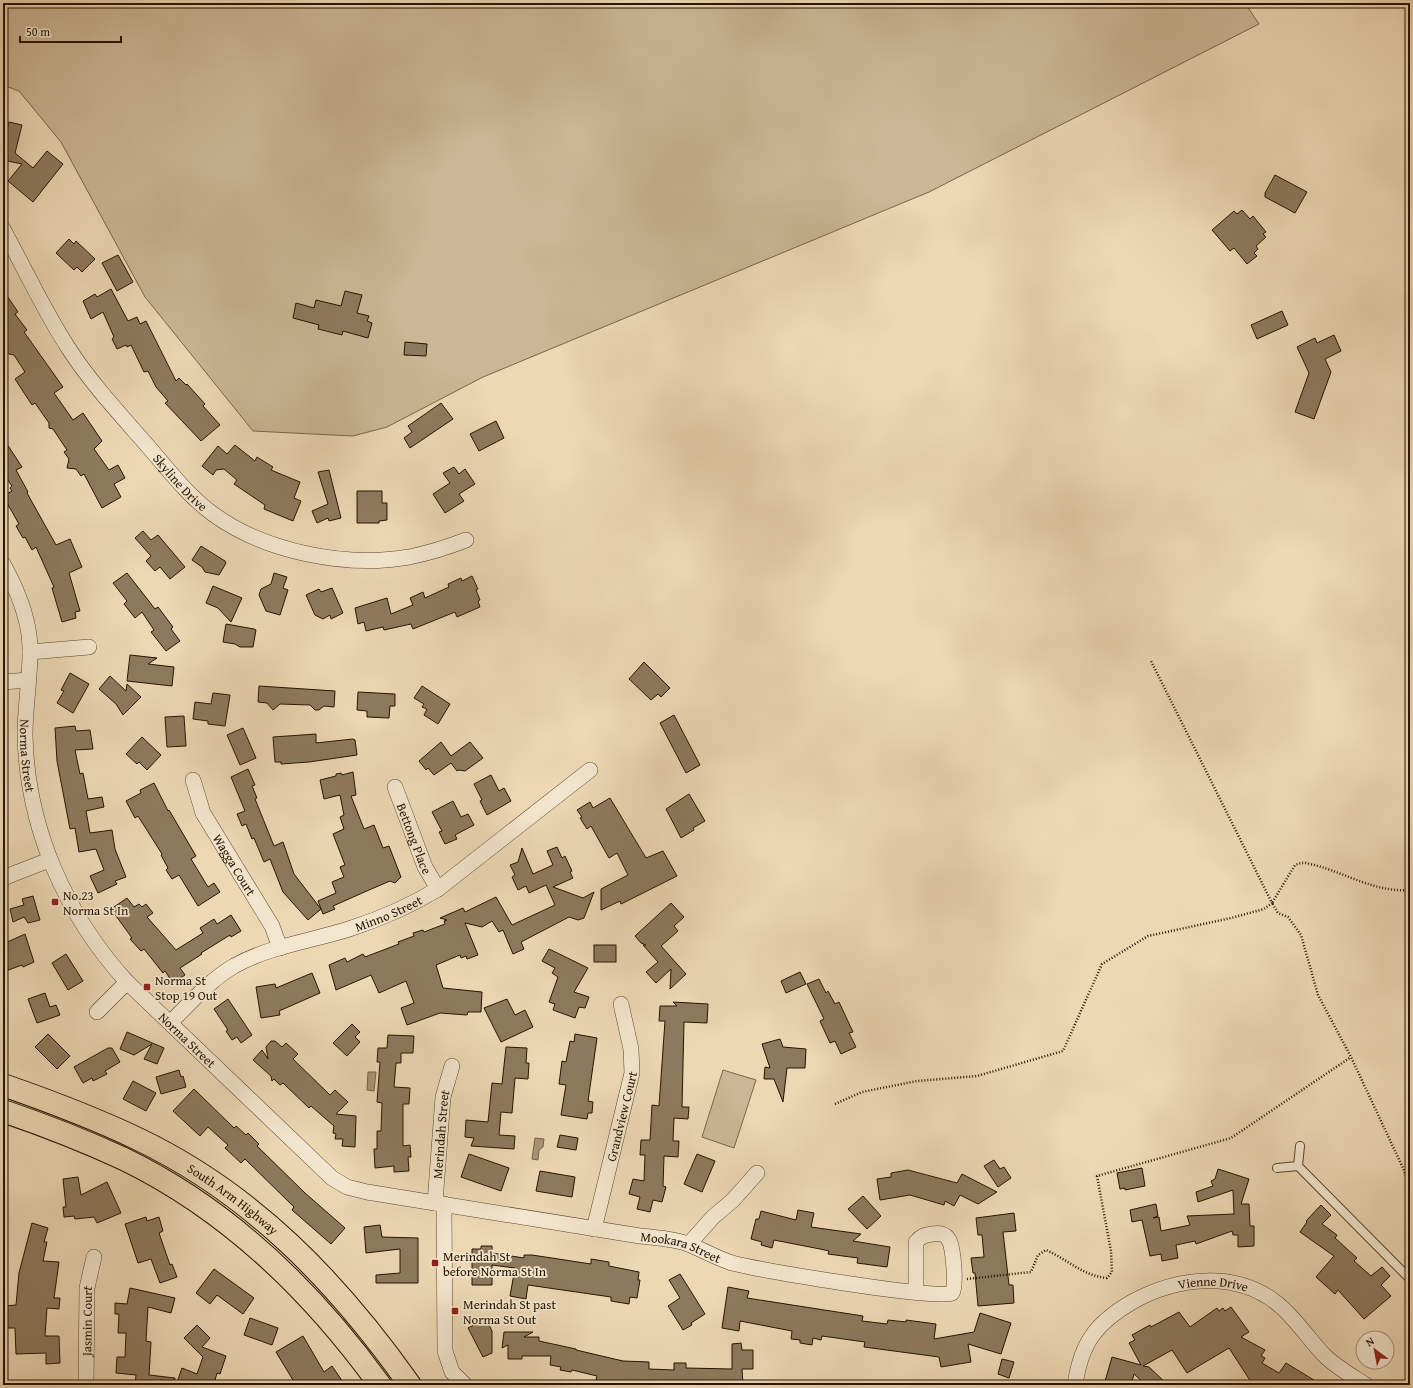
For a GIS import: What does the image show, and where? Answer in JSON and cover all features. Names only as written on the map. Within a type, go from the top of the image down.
[{"type":"main road","name":"South Arm Highway","points":[[3,1085],[94,1119],[139,1139],[182,1163],[224,1190],[268,1224],[315,1268],[358,1316],[410,1385]]},
{"type":"main road","name":"South Arm Highway","points":[[3,1111],[82,1140],[125,1160],[188,1196],[228,1223],[264,1253],[317,1306],[380,1385]]},
{"type":"street","name":"Skyline Drive","points":[[3,229],[58,330],[82,367],[110,403],[166,467],[193,497],[213,514],[259,539],[303,553],[329,558],[378,560],[409,557],[438,550],[466,540]]},
{"type":"street","name":"Norma Street","points":[[3,564],[24,612],[30,652],[25,734],[28,775],[36,815],[49,860],[63,889],[88,933],[127,982],[171,1022],[326,1172],[340,1183],[347,1187],[367,1192],[440,1204]]},
{"type":"street","points":[[30,652],[89,647]]},
{"type":"street","points":[[3,682],[28,680]]},
{"type":"street","name":"Minno Street","points":[[171,1022],[206,986],[219,976],[251,958],[280,948],[349,929],[380,918],[419,900],[438,889],[590,770]]},
{"type":"street","name":"Wagga Court","points":[[193,780],[203,813],[272,926],[280,948]]},
{"type":"street","name":"Bettong Place","points":[[395,787],[425,867],[438,889]]},
{"type":"street","points":[[3,878],[49,860]]},
{"type":"street","points":[[96,1012],[127,982]]},
{"type":"street","name":"Grandview Court","points":[[594,1229],[632,1073],[631,1049],[620,1004]]},
{"type":"street","name":"Merindah Street","points":[[452,1066],[443,1097],[440,1204],[445,1351],[452,1372],[465,1385]]},
{"type":"street","points":[[689,1244],[712,1217],[733,1200],[757,1173]]},
{"type":"street","name":"Mookara Street","points":[[440,1204],[640,1236],[675,1239],[689,1244],[707,1254],[734,1263],[819,1278],[916,1292],[948,1294],[954,1290],[954,1280]]},
{"type":"street","points":[[916,1292],[915,1247],[916,1242],[924,1236],[937,1233],[942,1234],[949,1240],[952,1247],[954,1280]]},
{"type":"street","name":"Jasmin Court","points":[[86,1385],[87,1288],[94,1257]]},
{"type":"street","name":"Vienne Drive","points":[[1075,1385],[1077,1371],[1087,1342],[1108,1319],[1122,1308],[1154,1292],[1171,1286],[1204,1280],[1236,1284],[1264,1295],[1288,1313],[1325,1356],[1366,1385]]},
{"type":"lane","points":[[1298,1166],[1300,1146]]},
{"type":"lane","points":[[1277,1168],[1298,1166]]},
{"type":"lane","points":[[1298,1166],[1410,1280]]},
{"type":"path","points":[[1151,661],[1272,904],[1278,913],[1288,917],[1301,935],[1318,995],[1351,1057],[1403,1168],[1410,1187]]},
{"type":"path","points":[[835,1104],[862,1092],[917,1080],[977,1076],[1063,1051],[1102,964],[1148,936],[1231,918],[1264,909],[1272,904],[1295,866],[1300,863],[1310,864],[1353,880],[1398,891],[1410,890]]},
{"type":"path","points":[[954,1280],[1031,1272],[1038,1255],[1046,1250],[1059,1256],[1085,1273],[1107,1278],[1112,1272],[1111,1251],[1097,1176],[1231,1138],[1351,1057]]},
{"type":"shaded area","points":[[3,3],[1245,3],[1259,24],[929,192],[483,377],[387,427],[353,436],[253,431],[145,297],[61,142],[19,91],[3,85]]},
{"type":"shaded area","points":[[723,1070],[756,1080],[734,1148],[702,1137]]},
{"type":"shaded area","points":[[368,1072],[376,1072],[374,1091],[367,1090]]},
{"type":"shaded area","points":[[535,1138],[544,1139],[543,1147],[539,1150],[538,1160],[532,1159]]},
{"type":"building","points":[[9,122],[22,125],[15,153],[33,168],[47,151],[63,164],[33,202],[8,181],[22,164],[3,160],[3,128],[7,129]]},
{"type":"building","points":[[1275,175],[1307,192],[1295,213],[1265,197],[1265,193]]},
{"type":"building","points":[[1242,210],[1250,219],[1253,216],[1266,232],[1263,234],[1266,237],[1256,246],[1258,249],[1254,253],[1257,256],[1247,264],[1234,248],[1230,251],[1212,230],[1234,211],[1237,214]]},
{"type":"building","points":[[69,239],[74,244],[76,241],[95,259],[82,272],[77,267],[74,270],[56,253]]},
{"type":"building","points":[[118,255],[133,282],[117,291],[102,263]]},
{"type":"building","points":[[111,289],[128,321],[137,317],[140,324],[146,321],[176,381],[179,378],[186,385],[187,384],[205,404],[203,406],[220,425],[201,441],[165,403],[168,401],[156,387],[148,371],[144,372],[131,345],[127,347],[126,345],[117,349],[112,339],[114,337],[103,312],[91,319],[83,301],[95,294],[97,297]]},
{"type":"building","points":[[3,290],[18,312],[15,314],[27,330],[24,332],[63,387],[54,393],[73,420],[83,413],[102,441],[94,449],[109,470],[118,465],[125,478],[114,484],[121,497],[102,508],[84,474],[81,476],[76,469],[67,468],[69,459],[64,452],[67,450],[53,429],[49,428],[49,423],[35,403],[32,405],[15,379],[25,372],[14,355],[9,354],[6,350],[7,344],[3,338]]},
{"type":"building","points":[[345,291],[362,295],[357,313],[369,316],[367,321],[372,323],[368,338],[343,331],[342,335],[318,329],[319,325],[293,318],[296,303],[314,308],[316,300],[341,306]]},
{"type":"building","points":[[1282,311],[1288,325],[1257,339],[1251,325]]},
{"type":"building","points":[[1334,335],[1341,351],[1325,359],[1331,372],[1314,419],[1295,412],[1309,373],[1297,347],[1315,338],[1317,343]]},
{"type":"building","points":[[405,342],[427,344],[426,356],[404,355]]},
{"type":"building","points":[[441,403],[453,419],[410,448],[404,438],[412,432],[408,426]]},
{"type":"building","points":[[496,421],[504,438],[479,451],[470,434]]},
{"type":"building","points":[[3,438],[22,467],[16,470],[56,545],[70,539],[82,567],[69,573],[80,611],[75,612],[76,618],[62,622],[52,588],[54,587],[36,547],[32,550],[25,537],[23,538],[16,526],[19,524],[3,496],[12,491],[10,488],[12,486],[3,473]]},
{"type":"building","points":[[235,445],[255,461],[257,457],[273,467],[271,470],[300,482],[294,498],[301,501],[293,521],[264,509],[265,505],[234,484],[237,480],[224,469],[216,470],[213,475],[202,466],[218,446],[227,454]]},
{"type":"building","points":[[454,467],[459,474],[465,469],[475,484],[459,494],[464,501],[445,513],[433,494],[450,483],[443,473]]},
{"type":"building","points":[[329,470],[341,518],[329,521],[328,518],[317,523],[312,511],[328,504],[318,472]]},
{"type":"building","points":[[357,491],[382,491],[382,503],[387,503],[387,520],[379,521],[379,523],[357,523]]},
{"type":"building","points":[[143,531],[151,540],[158,535],[185,567],[170,579],[160,567],[155,571],[146,561],[151,556],[135,538]]},
{"type":"building","points":[[201,546],[225,561],[226,563],[219,575],[205,572],[202,567],[192,560]]},
{"type":"building","points":[[127,573],[155,609],[158,607],[173,627],[171,629],[180,641],[166,651],[151,632],[154,630],[142,612],[135,618],[124,604],[127,601],[113,583]]},
{"type":"building","points":[[274,573],[287,577],[283,588],[288,590],[280,615],[266,611],[259,595],[261,589],[271,584]]},
{"type":"building","points":[[472,576],[478,589],[476,590],[480,600],[478,601],[480,607],[457,617],[455,612],[413,629],[411,624],[384,630],[383,627],[366,631],[364,622],[358,624],[355,608],[387,598],[391,614],[413,605],[410,598],[423,592],[425,598],[449,587],[448,584],[461,578],[462,581]]},
{"type":"building","points":[[213,586],[242,598],[231,622],[218,608],[206,603]]},
{"type":"building","points":[[332,588],[343,613],[331,619],[330,615],[323,619],[315,615],[306,595],[319,589],[321,592]]},
{"type":"building","points":[[226,624],[256,630],[253,647],[240,647],[235,644],[223,642]]},
{"type":"building","points":[[130,655],[157,658],[148,664],[174,667],[172,686],[127,681]]},
{"type":"building","points":[[644,662],[670,688],[661,697],[658,694],[651,700],[629,679]]},
{"type":"building","points":[[70,673],[89,684],[73,713],[57,703],[64,691],[61,690]]},
{"type":"building","points":[[110,676],[126,691],[127,684],[141,697],[123,715],[116,704],[99,689]]},
{"type":"building","points":[[259,686],[335,691],[334,707],[324,706],[319,710],[315,710],[310,705],[280,704],[273,710],[267,703],[258,702]]},
{"type":"building","points":[[422,686],[450,704],[438,724],[424,715],[427,709],[422,707],[424,704],[414,698]]},
{"type":"building","points":[[358,692],[395,694],[395,706],[390,706],[389,718],[367,717],[367,711],[357,710]]},
{"type":"building","points":[[213,693],[230,695],[225,726],[208,724],[208,721],[193,719],[195,702],[211,704]]},
{"type":"building","points":[[674,715],[700,765],[686,773],[660,723]]},
{"type":"building","points":[[184,716],[186,746],[167,747],[165,717]]},
{"type":"building","points":[[75,726],[76,731],[90,730],[93,749],[75,750],[80,774],[83,773],[88,799],[102,797],[104,807],[86,811],[90,833],[112,830],[115,849],[126,877],[115,881],[117,884],[98,893],[90,876],[104,870],[96,849],[79,852],[75,828],[70,829],[57,761],[55,728]]},
{"type":"building","points":[[243,728],[256,758],[240,765],[227,735]]},
{"type":"building","points":[[316,734],[316,743],[355,740],[357,755],[309,762],[281,764],[281,762],[275,762],[273,737]]},
{"type":"building","points":[[142,737],[161,755],[147,770],[139,762],[137,764],[126,754]]},
{"type":"building","points":[[441,742],[451,756],[470,742],[483,758],[465,771],[457,771],[451,763],[434,775],[428,768],[426,770],[419,761]]},
{"type":"building","points":[[248,769],[255,785],[252,786],[257,798],[255,799],[274,846],[283,842],[294,874],[321,909],[308,920],[283,892],[270,859],[264,862],[254,838],[252,839],[246,824],[242,826],[237,814],[245,811],[231,777]]},
{"type":"building","points":[[353,772],[356,795],[351,796],[364,829],[374,825],[383,848],[389,846],[401,877],[395,883],[390,881],[333,906],[335,909],[323,914],[318,901],[336,893],[332,882],[344,877],[340,867],[345,865],[333,834],[344,829],[340,817],[344,815],[340,795],[324,799],[320,780],[336,776],[336,774],[341,773],[342,775]]},
{"type":"building","points":[[491,775],[499,791],[504,788],[511,801],[487,815],[474,784]]},
{"type":"building","points":[[154,783],[168,811],[169,810],[196,856],[191,859],[208,887],[214,883],[220,892],[198,906],[179,875],[172,879],[166,870],[168,868],[161,855],[162,854],[138,816],[135,818],[126,801],[141,793],[140,790]]},
{"type":"building","points":[[689,794],[705,821],[693,828],[694,830],[681,838],[666,809]]},
{"type":"building","points":[[610,798],[646,858],[663,851],[677,876],[621,904],[620,901],[601,910],[601,889],[628,875],[617,853],[609,858],[591,826],[587,829],[577,810],[590,802],[593,808]]},
{"type":"building","points":[[453,801],[461,817],[468,814],[474,825],[455,835],[457,839],[445,844],[439,832],[442,831],[432,812]]},
{"type":"building","points":[[557,847],[562,858],[565,856],[572,871],[570,872],[573,878],[553,887],[583,898],[594,892],[584,918],[578,920],[569,917],[521,942],[524,949],[513,954],[503,930],[499,932],[492,921],[482,927],[465,923],[478,955],[467,959],[466,956],[461,958],[460,955],[436,965],[443,988],[482,992],[481,1012],[468,1012],[467,1015],[440,1013],[407,1025],[401,1008],[414,1003],[406,981],[379,993],[371,975],[336,990],[329,965],[345,958],[347,962],[363,954],[365,957],[399,944],[398,942],[414,936],[413,933],[423,930],[424,932],[445,924],[444,921],[447,920],[440,918],[463,908],[465,912],[496,897],[512,925],[555,905],[546,885],[529,893],[526,886],[518,890],[512,877],[515,875],[510,865],[518,862],[522,848],[533,874],[553,865],[547,851]]},
{"type":"building","points":[[33,896],[40,920],[28,923],[24,917],[13,922],[10,909],[24,905],[22,899]]},
{"type":"building","points":[[127,898],[134,907],[139,904],[142,907],[146,904],[153,913],[147,917],[176,950],[203,933],[200,928],[214,919],[217,924],[231,915],[241,931],[231,937],[230,935],[180,968],[185,975],[173,983],[165,971],[163,973],[144,949],[141,951],[130,939],[132,938],[111,909]]},
{"type":"building","points":[[671,903],[684,917],[674,926],[678,931],[661,946],[686,974],[670,989],[671,969],[656,983],[646,972],[658,962],[643,945],[646,945],[641,943],[635,936]]},
{"type":"building","points":[[25,934],[34,962],[23,967],[22,965],[3,972],[3,944]]},
{"type":"building","points":[[594,945],[616,945],[616,962],[594,962]]},
{"type":"building","points":[[549,949],[588,968],[574,992],[589,997],[585,1008],[579,1007],[575,1018],[553,1010],[555,1004],[549,1002],[558,977],[552,973],[555,968],[542,961]]},
{"type":"building","points":[[66,954],[83,981],[68,990],[52,963]]},
{"type":"building","points":[[800,972],[806,984],[786,993],[781,981]]},
{"type":"building","points":[[312,973],[320,993],[279,1011],[280,1015],[261,1018],[256,987],[275,984],[276,988]]},
{"type":"building","points":[[819,979],[826,993],[828,991],[835,1004],[839,1002],[853,1032],[849,1033],[856,1047],[841,1054],[835,1041],[830,1043],[820,1021],[824,1019],[807,984]]},
{"type":"building","points":[[45,993],[50,1007],[56,1005],[60,1015],[37,1023],[28,999]]},
{"type":"building","points":[[228,999],[252,1035],[241,1043],[237,1037],[232,1040],[226,1031],[228,1030],[214,1009]]},
{"type":"building","points":[[507,999],[515,1015],[525,1010],[533,1027],[501,1042],[484,1008]]},
{"type":"building","points":[[673,1002],[708,1004],[707,1023],[684,1022],[682,1107],[689,1107],[688,1119],[674,1118],[673,1141],[679,1141],[678,1157],[664,1156],[663,1186],[666,1187],[662,1202],[653,1200],[650,1212],[637,1209],[640,1197],[629,1194],[633,1179],[644,1181],[645,1155],[640,1155],[641,1140],[650,1140],[652,1105],[659,1106],[665,1021],[659,1021],[660,1006],[677,1006]]},
{"type":"building","points":[[352,1024],[360,1032],[355,1037],[360,1042],[347,1056],[333,1043]]},
{"type":"building","points":[[127,1032],[164,1048],[157,1064],[144,1059],[152,1044],[134,1055],[120,1049]]},
{"type":"building","points":[[48,1034],[70,1056],[57,1069],[35,1047]]},
{"type":"building","points":[[575,1034],[597,1038],[588,1101],[593,1102],[592,1113],[588,1113],[587,1119],[561,1115],[566,1085],[559,1084],[562,1061],[566,1062],[570,1041],[574,1042]]},
{"type":"building","points":[[388,1035],[414,1036],[413,1053],[401,1053],[401,1063],[396,1063],[394,1087],[410,1088],[409,1104],[403,1104],[403,1146],[410,1145],[411,1157],[408,1157],[409,1171],[394,1172],[394,1166],[375,1168],[374,1149],[377,1149],[377,1131],[381,1131],[382,1103],[377,1102],[380,1062],[377,1062],[378,1048],[387,1048]]},
{"type":"building","points":[[780,1039],[783,1047],[806,1049],[805,1068],[787,1068],[783,1102],[774,1079],[764,1079],[765,1067],[770,1068],[762,1044]]},
{"type":"building","points":[[271,1041],[275,1041],[282,1047],[286,1043],[298,1054],[293,1059],[330,1095],[335,1090],[348,1102],[336,1114],[356,1116],[355,1147],[342,1146],[343,1139],[335,1139],[336,1134],[333,1133],[334,1126],[311,1106],[309,1108],[283,1083],[280,1085],[274,1079],[272,1081],[271,1076],[253,1060],[262,1050],[268,1059],[266,1047]]},
{"type":"building","points":[[506,1047],[527,1048],[526,1063],[529,1063],[528,1079],[515,1078],[512,1113],[501,1112],[499,1135],[515,1136],[514,1149],[471,1146],[474,1138],[465,1137],[466,1120],[488,1122],[492,1083],[502,1084]]},
{"type":"building","points":[[108,1048],[112,1048],[120,1062],[105,1071],[107,1074],[93,1081],[92,1078],[83,1083],[74,1067]]},
{"type":"building","points":[[179,1070],[181,1077],[183,1076],[186,1087],[161,1094],[156,1077]]},
{"type":"building","points":[[133,1081],[156,1093],[146,1111],[123,1099]]},
{"type":"building","points":[[194,1089],[234,1128],[236,1126],[246,1135],[248,1133],[259,1144],[257,1146],[305,1193],[345,1228],[331,1244],[292,1210],[294,1207],[245,1159],[241,1163],[225,1148],[228,1145],[208,1127],[200,1136],[173,1111]]},
{"type":"building","points":[[560,1135],[578,1138],[576,1150],[557,1147]]},
{"type":"building","points":[[469,1154],[509,1168],[501,1191],[461,1177]]},
{"type":"building","points":[[697,1154],[715,1161],[702,1192],[684,1184]]},
{"type":"building","points":[[994,1160],[1000,1169],[1004,1167],[1011,1178],[998,1187],[984,1166]]},
{"type":"building","points":[[1142,1168],[1145,1186],[1125,1190],[1125,1188],[1120,1189],[1117,1173]]},
{"type":"building","points":[[1218,1169],[1249,1179],[1241,1204],[1249,1204],[1250,1226],[1254,1226],[1254,1246],[1238,1247],[1238,1235],[1233,1235],[1232,1231],[1196,1244],[1195,1241],[1176,1245],[1178,1258],[1162,1261],[1161,1254],[1150,1256],[1142,1220],[1132,1222],[1130,1210],[1156,1204],[1158,1216],[1153,1218],[1159,1217],[1161,1231],[1190,1225],[1187,1216],[1234,1214],[1233,1190],[1198,1202],[1196,1192],[1213,1186],[1211,1181],[1215,1179]]},
{"type":"building","points":[[908,1170],[957,1183],[962,1174],[997,1192],[978,1204],[960,1195],[954,1206],[945,1201],[944,1205],[910,1195],[880,1200],[877,1179],[891,1177],[891,1173]]},
{"type":"building","points":[[540,1171],[575,1177],[572,1197],[536,1191]]},
{"type":"building","points":[[78,1177],[81,1195],[107,1182],[121,1213],[97,1223],[94,1217],[75,1219],[74,1216],[64,1217],[63,1207],[66,1207],[63,1179]]},
{"type":"building","points":[[863,1196],[881,1216],[867,1229],[848,1209]]},
{"type":"building","points":[[1321,1205],[1331,1215],[1322,1224],[1337,1235],[1335,1238],[1357,1258],[1354,1261],[1371,1276],[1382,1267],[1390,1276],[1381,1285],[1391,1296],[1364,1319],[1338,1290],[1335,1294],[1316,1277],[1334,1256],[1300,1232],[1307,1222],[1306,1221]]},
{"type":"building","points":[[798,1210],[814,1213],[811,1227],[861,1234],[853,1241],[890,1247],[887,1267],[857,1263],[858,1258],[828,1254],[829,1251],[774,1240],[772,1248],[761,1245],[762,1242],[751,1239],[756,1219],[759,1219],[761,1211],[796,1220]]},
{"type":"building","points":[[1014,1213],[1016,1231],[1003,1232],[1009,1285],[1013,1285],[1014,1303],[978,1306],[975,1273],[973,1273],[971,1258],[984,1257],[982,1235],[978,1235],[976,1218]]},
{"type":"building","points":[[146,1217],[147,1221],[159,1217],[163,1231],[159,1233],[170,1265],[172,1264],[177,1277],[160,1283],[151,1259],[138,1263],[125,1224]]},
{"type":"building","points":[[32,1223],[48,1228],[44,1242],[47,1242],[43,1261],[59,1262],[54,1298],[60,1298],[59,1309],[47,1308],[45,1336],[59,1336],[60,1363],[46,1364],[46,1353],[16,1354],[15,1328],[3,1328],[3,1306],[16,1305],[19,1273]]},
{"type":"building","points":[[380,1225],[382,1237],[418,1238],[418,1283],[376,1283],[376,1275],[400,1273],[400,1249],[366,1253],[364,1227]]},
{"type":"building","points":[[481,1246],[492,1246],[492,1253],[524,1258],[524,1255],[532,1255],[591,1264],[591,1259],[609,1262],[609,1266],[639,1272],[638,1280],[640,1280],[637,1298],[630,1297],[629,1304],[611,1301],[611,1297],[528,1285],[526,1299],[510,1296],[515,1268],[492,1265],[492,1285],[472,1285],[472,1249],[481,1249]]},
{"type":"building","points":[[214,1269],[254,1298],[243,1314],[217,1295],[210,1304],[196,1293]]},
{"type":"building","points":[[680,1274],[705,1314],[691,1323],[692,1325],[683,1330],[668,1306],[680,1298],[669,1280]]},
{"type":"building","points":[[728,1287],[749,1291],[747,1298],[863,1316],[862,1321],[887,1324],[888,1320],[906,1322],[906,1320],[936,1324],[934,1339],[974,1332],[980,1313],[1011,1323],[1001,1354],[968,1344],[971,1362],[941,1367],[939,1357],[864,1347],[865,1342],[822,1336],[821,1340],[813,1338],[812,1345],[800,1343],[800,1340],[791,1339],[792,1331],[740,1321],[739,1331],[722,1328]]},
{"type":"building","points":[[130,1288],[175,1298],[171,1313],[148,1307],[146,1341],[151,1342],[149,1375],[175,1378],[174,1385],[135,1385],[136,1375],[116,1373],[117,1357],[125,1357],[126,1333],[118,1333],[119,1314],[115,1314],[115,1303],[127,1304]]},
{"type":"building","points":[[1231,1307],[1249,1332],[1241,1337],[1265,1350],[1261,1356],[1265,1358],[1262,1363],[1279,1373],[1286,1363],[1322,1385],[1253,1385],[1229,1348],[1187,1373],[1172,1350],[1143,1366],[1149,1367],[1168,1385],[1146,1385],[1134,1374],[1131,1385],[1104,1385],[1112,1357],[1141,1365],[1129,1343],[1135,1340],[1132,1335],[1179,1312],[1190,1327],[1217,1308],[1219,1311],[1223,1308],[1225,1311]]},
{"type":"building","points":[[250,1318],[278,1328],[272,1345],[244,1335]]},
{"type":"building","points":[[486,1319],[492,1331],[492,1353],[483,1357],[468,1328]]},
{"type":"building","points":[[197,1325],[210,1338],[202,1347],[226,1356],[220,1374],[217,1373],[215,1380],[225,1384],[224,1385],[176,1385],[182,1368],[197,1374],[203,1357],[184,1338]]},
{"type":"building","points":[[504,1332],[533,1332],[524,1337],[539,1337],[539,1341],[623,1361],[649,1362],[649,1369],[674,1370],[674,1363],[686,1363],[686,1368],[732,1369],[732,1344],[741,1343],[742,1350],[753,1350],[753,1369],[742,1369],[743,1385],[608,1383],[596,1380],[597,1376],[572,1370],[571,1372],[560,1370],[561,1367],[550,1365],[551,1356],[522,1356],[522,1359],[508,1359],[508,1345],[502,1348]]},
{"type":"building","points":[[303,1336],[324,1372],[332,1366],[345,1385],[296,1385],[276,1352]]},
{"type":"building","points":[[1002,1359],[1014,1362],[1009,1378],[998,1374]]},
{"type":"place","name":"No.23 Norma St In","points":[[55,902]]},
{"type":"place","name":"Norma St Stop 19 Out","points":[[147,987]]},
{"type":"place","name":"Merindah St before Norma St In","points":[[435,1263]]},
{"type":"place","name":"Merindah St past Norma St Out","points":[[455,1311]]}]
